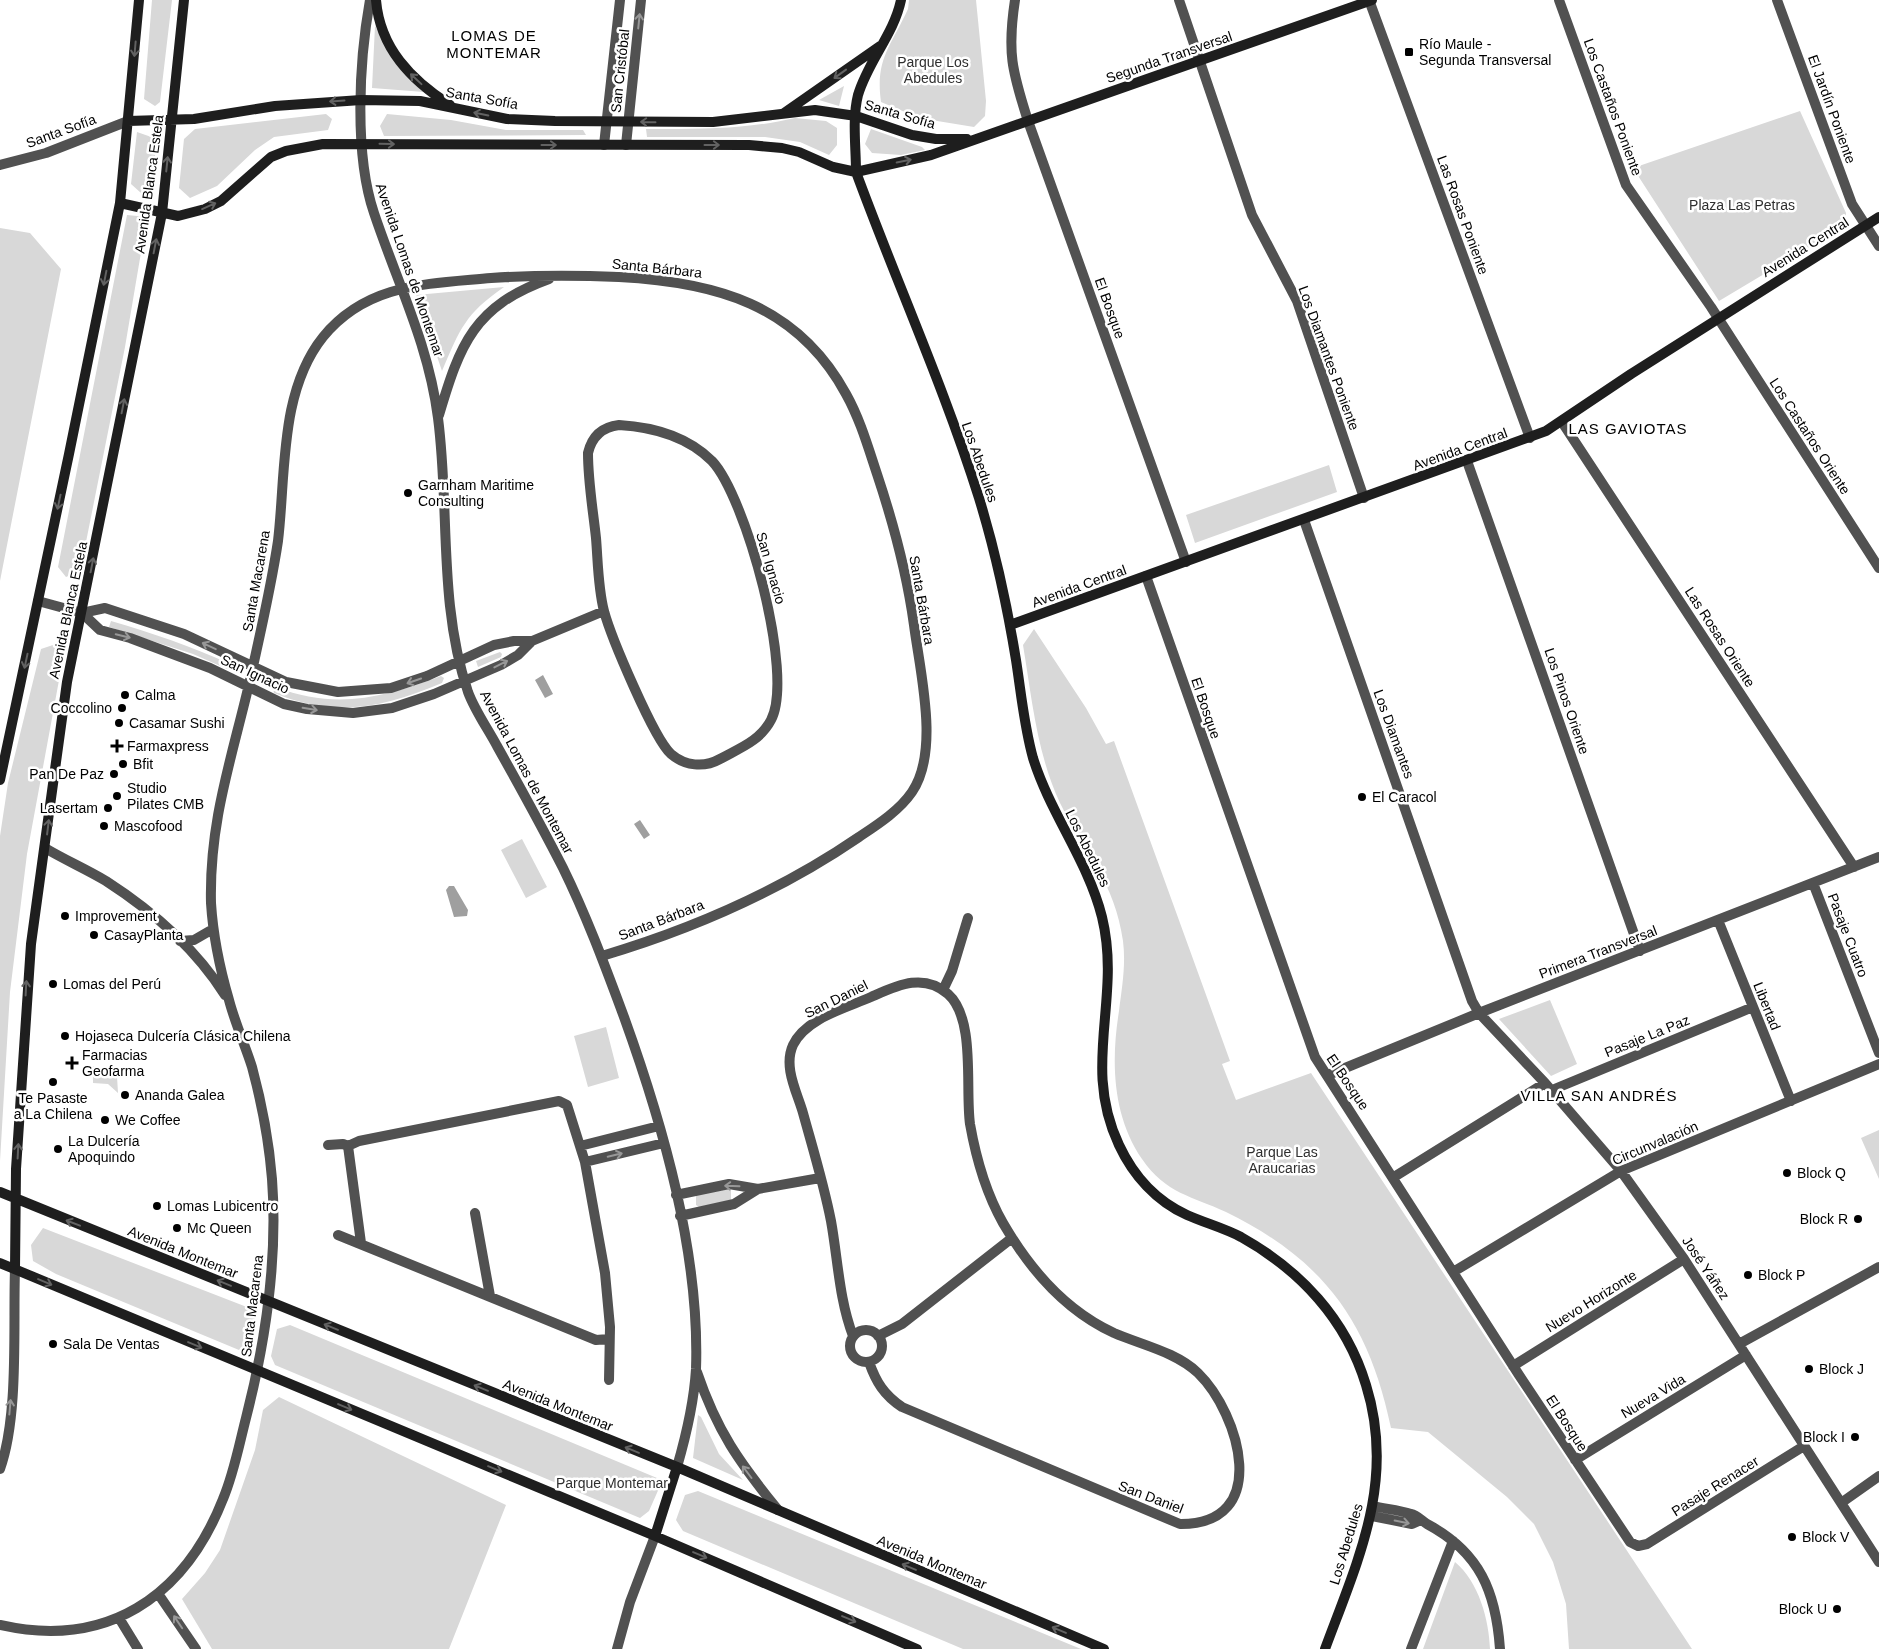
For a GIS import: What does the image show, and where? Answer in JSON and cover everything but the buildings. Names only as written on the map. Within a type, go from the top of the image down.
[{"type":"street","name":"Avenida Blanca Estela","points":[[0,780],[120,203],[139,0]]},
{"type":"street","name":"Avenida Blanca Estela","points":[[0,1469],[5,1456],[11,1407],[17,1199],[16,1169],[27,974],[67,682],[162,213],[184,0]]},
{"type":"street","name":"Avenida Lomas de Montemar","points":[[370,0],[365,26],[360,143],[373,212],[403,288],[425,353],[438,418],[446,575],[455,649],[470,696],[546,835],[588,920],[602,956],[642,1068],[664,1143],[676,1195],[691,1278],[696,1370],[690,1414],[677,1468],[655,1536],[630,1602],[617,1649]]},
{"type":"street","points":[[376,0],[379,25],[394,55],[429,92],[455,108]]},
{"type":"street","name":"San Cristóbal","points":[[604,145],[620,0]]},
{"type":"street","name":"San Cristóbal","points":[[626,145],[641,0]]},
{"type":"street","name":"Los Abedules","points":[[901,0],[894,22],[880,46],[858,95],[856,172],[979,499],[1010,625],[1032,752],[1043,788],[1091,884],[1103,922],[1107,942],[1109,986],[1101,1046],[1101,1078],[1112,1130],[1128,1163],[1152,1192],[1187,1215],[1242,1238],[1279,1261],[1312,1290],[1339,1325],[1359,1363],[1372,1405],[1378,1446],[1373,1511],[1326,1649]]},
{"type":"street","name":"El Bosque","points":[[1015,0],[1010,56],[1028,121],[1186,562]]},
{"type":"street","name":"Los Diamantes Poniente","points":[[1179,0],[1198,61],[1252,215],[1297,301],[1364,498]]},
{"type":"street","name":"Segunda Transversal","points":[[976,139],[1370,0]]},
{"type":"street","name":"Las Rosas Poniente","points":[[1370,0],[1530,438]]},
{"type":"street","name":"Los Castaños Poniente","points":[[1559,0],[1626,185],[1717,319]]},
{"type":"street","name":"El Jardín Poniente","points":[[1777,0],[1852,204],[1879,246]]},
{"type":"street","points":[[784,114],[880,46]]},
{"type":"street","name":"Santa Sofía","points":[[0,165],[46,152],[128,122],[194,119],[274,106],[361,100],[420,101],[507,118],[606,122],[713,122],[815,110],[856,116],[912,135],[936,139],[976,139]]},
{"type":"street","points":[[120,203],[178,216],[221,201],[271,157],[286,151],[323,144],[749,145],[782,148],[799,152],[833,167],[856,172],[931,155],[976,139]]},
{"type":"street","name":"Avenida Central","points":[[1010,625],[1530,438],[1562,422],[1630,374],[1879,217]]},
{"type":"street","name":"Santa Bárbara","points":[[403,288],[493,278],[558,275],[630,278],[693,284],[735,296],[775,317],[808,344],[823,360],[844,390],[857,415],[883,491],[912,614],[926,739],[924,764],[909,798],[882,821],[855,840],[755,898],[643,943],[602,956]]},
{"type":"street","name":"Santa Bárbara","points":[[438,418],[451,375],[472,330],[499,304],[516,292],[558,275]]},
{"type":"street","name":"Santa Macarena","points":[[0,1624],[31,1631],[67,1631],[102,1624],[119,1618],[160,1595],[190,1559],[215,1518],[232,1474],[258,1371],[269,1302],[273,1216],[268,1143],[253,1072],[229,1002],[213,929],[211,874],[216,817],[271,585],[279,533],[282,479],[293,401],[304,369],[320,341],[342,318],[382,293],[403,288]]},
{"type":"street","name":"Los Castaños Oriente","points":[[1717,319],[1879,568]]},
{"type":"street","name":"Las Rosas Oriente","points":[[1562,422],[1854,867]]},
{"type":"street","name":"San Ignacio","points":[[619,424],[673,435],[695,447],[714,463],[736,507],[756,561],[771,625],[778,697],[771,720],[764,730],[747,745],[709,764],[690,764],[673,756],[661,742],[649,718],[604,611],[588,462],[590,446],[598,433],[604,428],[619,424]]},
{"type":"street","name":"Los Pinos Oriente","points":[[1467,461],[1640,951]]},
{"type":"street","name":"Los Diamantes","points":[[1304,520],[1472,1001],[1479,1013]]},
{"type":"street","name":"El Bosque","points":[[1146,576],[1315,1057],[1575,1460],[1630,1542],[1638,1546]]},
{"type":"street","name":"San Ignacio","points":[[38,602],[82,613],[106,608],[184,634],[286,682],[303,687],[355,692],[391,688],[409,683],[494,645],[532,641],[604,611]]},
{"type":"street","name":"San Ignacio","points":[[82,613],[100,630],[161,649],[210,668],[248,688],[292,706],[330,712],[352,713],[408,704],[501,665],[518,655],[532,641]]},
{"type":"street","name":"Santa Macarena","points":[[45,848],[105,881],[134,901],[180,940],[206,968],[229,1002]]},
{"type":"street","name":"Primera Transversal","points":[[1328,1076],[1479,1013],[1879,857]]},
{"type":"street","name":"Pasaje Cuatro","points":[[1813,883],[1879,1053]]},
{"type":"street","points":[[943,990],[952,971],[968,918]]},
{"type":"street","name":"Libertad","points":[[1718,920],[1791,1101]]},
{"type":"street","points":[[180,940],[194,940],[213,929]]},
{"type":"street","name":"San Daniel","points":[[905,983],[925,983],[943,990],[954,1000],[962,1016],[967,1097],[975,1147],[989,1194],[1012,1238],[1040,1276],[1075,1309],[1094,1323],[1184,1362],[1196,1372],[1218,1397],[1232,1426],[1236,1441],[1239,1471],[1238,1486],[1233,1499],[1220,1513],[1202,1522],[1180,1524],[942,1426],[892,1401],[877,1383],[869,1362],[858,1360],[851,1352],[849,1346],[853,1336],[844,1311],[831,1224],[790,1070],[791,1053],[798,1038],[809,1026],[905,983]]},
{"type":"street","name":"Pasaje La Paz","points":[[1394,1177],[1548,1086],[1753,1008]]},
{"type":"street","name":"José Yáñez","points":[[1479,1013],[1548,1086],[1621,1171],[1684,1259],[1879,1562]]},
{"type":"street","name":"Circunvalación","points":[[1453,1272],[1621,1171],[1879,1064]]},
{"type":"street","points":[[328,1145],[343,1144],[348,1146],[359,1140],[560,1101],[568,1108],[585,1162],[605,1273],[609,1339],[609,1380]]},
{"type":"street","points":[[580,1146],[659,1126]]},
{"type":"street","points":[[585,1162],[664,1143]]},
{"type":"street","points":[[348,1146],[358,1236],[361,1243]]},
{"type":"street","points":[[676,1195],[729,1184],[758,1189],[820,1178]]},
{"type":"street","points":[[680,1216],[734,1204],[758,1189]]},
{"type":"street","name":"Avenida Montemar","points":[[0,1192],[677,1468],[1104,1649]]},
{"type":"street","points":[[475,1213],[490,1296]]},
{"type":"street","points":[[338,1235],[596,1340],[609,1339]]},
{"type":"street","points":[[878,1336],[902,1324],[1012,1238]]},
{"type":"street","name":"Nuevo Horizonte","points":[[1513,1366],[1684,1259]]},
{"type":"street","points":[[0,1263],[655,1536],[918,1649]]},
{"type":"street","points":[[1739,1344],[1879,1267]]},
{"type":"street","points":[[853,1336],[866,1330],[878,1336],[882,1346],[881,1352],[874,1360],[869,1362]]},
{"type":"street","name":"Nueva Vida","points":[[1575,1460],[1746,1355]]},
{"type":"street","name":"Avenida Lomas de Montemar","points":[[696,1370],[708,1407],[728,1445],[778,1510]]},
{"type":"street","name":"Pasaje Renacer","points":[[1638,1546],[1647,1544],[1804,1446]]},
{"type":"street","points":[[1841,1503],[1879,1476]]},
{"type":"street","points":[[1373,1511],[1412,1524],[1421,1520],[1454,1541],[1474,1562],[1488,1588],[1498,1617],[1500,1649]]},
{"type":"street","points":[[1411,1649],[1454,1541]]},
{"type":"street","points":[[160,1595],[196,1649]]},
{"type":"street","points":[[119,1618],[138,1649]]},
{"type":"green space","points":[[152,0],[172,0],[160,102],[155,106],[144,99]]},
{"type":"green space","name":"Parque Los Abedules","points":[[909,0],[976,0],[986,101],[985,116],[974,127],[919,118],[881,102],[880,75],[882,63],[908,9]]},
{"type":"green space","points":[[375,26],[397,63],[424,92],[372,88]]},
{"type":"green space","points":[[844,86],[839,106],[819,100]]},
{"type":"green space","name":"Plaza Las Petras","points":[[1800,111],[1846,213],[1846,225],[1719,301],[1633,168]]},
{"type":"green space","points":[[326,114],[332,119],[328,130],[274,137],[255,150],[217,186],[190,198],[179,188],[184,139],[195,129]]},
{"type":"green space","points":[[387,114],[451,120],[506,130],[583,130],[586,135],[384,136],[380,126]]},
{"type":"green space","points":[[795,118],[826,121],[837,128],[837,145],[829,155],[800,142],[765,137],[647,137],[646,129],[739,127]]},
{"type":"green space","points":[[871,129],[922,147],[925,150],[901,155],[872,153],[865,144]]},
{"type":"green space","points":[[137,132],[157,139],[151,191],[141,193],[131,184]]},
{"type":"green space","points":[[127,215],[147,217],[125,347],[80,572],[66,577],[58,567]]},
{"type":"green space","points":[[0,228],[30,233],[61,269],[0,581]]},
{"type":"green space","points":[[504,287],[480,306],[465,323],[442,371],[416,295]]},
{"type":"green space","points":[[1329,465],[1337,492],[1195,543],[1186,515]]},
{"type":"green space","points":[[111,621],[215,657],[230,664],[230,667],[227,669],[193,654],[109,627]]},
{"type":"green space","name":"Parque Las Araucarias","points":[[1034,629],[1086,708],[1106,744],[1114,741],[1230,1061],[1222,1064],[1236,1100],[1311,1073],[1692,1649],[1569,1649],[1566,1604],[1553,1562],[1534,1524],[1507,1497],[1428,1432],[1391,1428],[1382,1390],[1370,1356],[1355,1326],[1337,1298],[1315,1273],[1290,1251],[1260,1231],[1226,1212],[1170,1187],[1151,1171],[1142,1159],[1132,1142],[1125,1124],[1119,1106],[1116,1087],[1116,1030],[1124,959],[1119,920],[1098,869],[1060,803],[1046,765],[1036,726],[1023,645]]},
{"type":"green space","points":[[53,645],[64,653],[27,854],[10,992],[0,1161],[0,836],[8,783],[41,649]]},
{"type":"green space","points":[[500,652],[502,654],[501,657],[478,667],[476,661]]},
{"type":"green space","points":[[441,676],[444,678],[442,683],[420,692],[379,704],[359,707],[318,706],[274,693],[273,689],[276,687],[319,698],[359,698],[399,690]]},
{"type":"green space","points":[[522,839],[547,887],[526,898],[501,850]]},
{"type":"green space","points":[[1550,1000],[1577,1064],[1551,1076],[1499,1019]]},
{"type":"green space","points":[[606,1027],[619,1078],[588,1087],[574,1036]]},
{"type":"green space","points":[[93,1066],[117,1076],[118,1093],[108,1084],[93,1083]]},
{"type":"green space","points":[[1879,1130],[1879,1179],[1861,1138]]},
{"type":"green space","points":[[728,1189],[731,1191],[731,1200],[699,1207],[696,1205],[696,1195]]},
{"type":"green space","points":[[43,1228],[252,1309],[255,1319],[249,1345],[239,1350],[56,1274],[33,1261],[31,1245]]},
{"type":"green space","name":"Parque Montemar","points":[[290,1325],[657,1478],[660,1486],[649,1511],[640,1518],[275,1365],[271,1356],[277,1329]]},
{"type":"green space","points":[[279,1397],[506,1505],[449,1649],[212,1649],[182,1599],[205,1573],[220,1550],[255,1450],[263,1410]]},
{"type":"green space","points":[[698,1415],[701,1417],[719,1454],[743,1480],[693,1458]]},
{"type":"green space","points":[[698,1491],[1081,1649],[963,1649],[683,1531],[676,1520],[685,1495]]},
{"type":"green space","points":[[1455,1562],[1470,1580],[1481,1602],[1485,1614],[1490,1649],[1423,1649]]},
{"type":"shaded area","points":[[543,675],[553,694],[545,698],[535,680]]},
{"type":"shaded area","points":[[640,820],[650,835],[644,839],[634,824]]},
{"type":"shaded area","points":[[449,886],[454,886],[468,910],[467,916],[454,917],[446,890]]},
{"type":"place","name":"Río Maule - Segunda Transversal","points":[[1409,52]]},
{"type":"place","name":"Garnham Maritime Consulting","points":[[408,493]]},
{"type":"place","name":"Calma","points":[[125,695]]},
{"type":"place","name":"Coccolino","points":[[122,708]]},
{"type":"place","name":"Casamar Sushi","points":[[119,723]]},
{"type":"place","name":"Farmaxpress","points":[[117,746]]},
{"type":"place","name":"Bfit","points":[[123,764]]},
{"type":"place","name":"Pan De Paz","points":[[114,774]]},
{"type":"place","name":"Studio Pilates CMB","points":[[117,796]]},
{"type":"place","name":"El Caracol","points":[[1362,797]]},
{"type":"place","name":"Lasertam","points":[[108,808]]},
{"type":"place","name":"Mascofood","points":[[104,826]]},
{"type":"place","name":"Improvement","points":[[65,916]]},
{"type":"place","name":"CasayPlanta","points":[[94,935]]},
{"type":"place","name":"Lomas del Perú","points":[[53,984]]},
{"type":"place","name":"Hojaseca Dulcería Clásica Chilena","points":[[65,1036]]},
{"type":"place","name":"Farmacias Geofarma","points":[[72,1063]]},
{"type":"place","name":"Te Pasaste a La Chilena","points":[[53,1082]]},
{"type":"place","name":"Ananda Galea","points":[[125,1095]]},
{"type":"place","name":"We Coffee","points":[[105,1120]]},
{"type":"place","name":"La Dulcería Apoquindo","points":[[58,1149]]},
{"type":"place","name":"Block Q","points":[[1787,1173]]},
{"type":"place","name":"Lomas Lubicentro","points":[[157,1206]]},
{"type":"place","name":"Block R","points":[[1858,1219]]},
{"type":"place","name":"Mc Queen","points":[[177,1228]]},
{"type":"place","name":"Block P","points":[[1748,1275]]},
{"type":"place","name":"Sala De Ventas","points":[[53,1344]]},
{"type":"place","name":"Block J","points":[[1809,1369]]},
{"type":"place","name":"Block I","points":[[1855,1437]]},
{"type":"place","name":"Block V","points":[[1792,1537]]},
{"type":"place","name":"Block U","points":[[1837,1609]]},
{"type":"district","name":"LOMAS DE MONTEMAR","points":[[494,44]]},
{"type":"district","name":"LAS GAVIOTAS","points":[[1628,429]]},
{"type":"district","name":"VILLA SAN ANDRÉS","points":[[1599,1096]]}]
